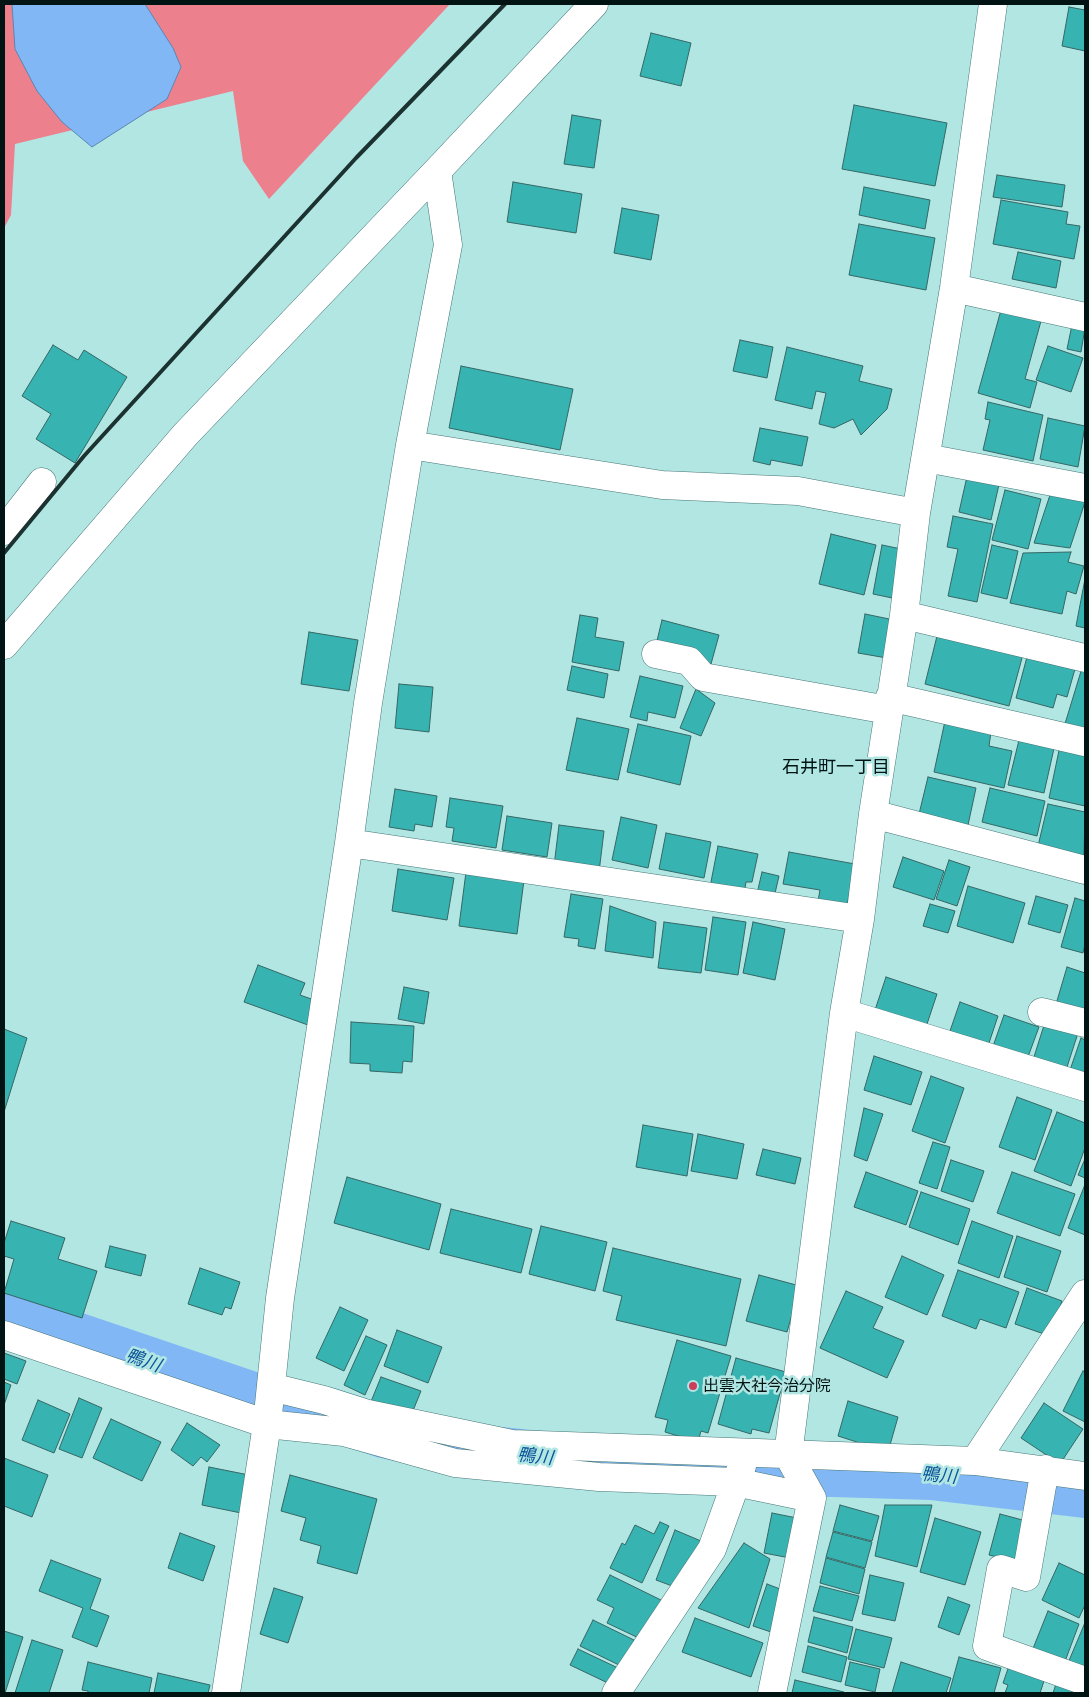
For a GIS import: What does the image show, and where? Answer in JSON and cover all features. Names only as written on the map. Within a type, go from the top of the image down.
[{"type":"street","points":[[4,645],[185,435],[594,4]]},
{"type":"street","points":[[772,1693],[812,1498],[788,1454],[844,1013],[860,919],[873,814],[904,615],[916,513],[954,288],[993,4]]},
{"type":"street","points":[[226,1693],[267,1424],[281,1289],[349,843],[368,703],[410,445],[448,245],[437,171]]},
{"type":"street","points":[[954,288],[1085,317]]},
{"type":"street","points":[[410,445],[662,485],[798,491],[916,513]]},
{"type":"street","points":[[926,458],[1085,488]]},
{"type":"street","points":[[4,531],[42,482]]},
{"type":"street","points":[[904,615],[1085,658]]},
{"type":"street","points":[[656,654],[689,661],[703,677],[889,704],[1085,742]]},
{"type":"street","points":[[873,814],[1085,870]]},
{"type":"street","points":[[349,843],[860,919]]},
{"type":"street","points":[[1042,1012],[1085,1024]]},
{"type":"street","points":[[844,1013],[1085,1087]]},
{"type":"street","points":[[975,1461],[1085,1294]]},
{"type":"street","points":[[4,1334],[267,1424],[344,1432],[456,1463],[599,1477],[735,1482],[812,1498]]},
{"type":"street","points":[[271,1387],[324,1400],[368,1414],[512,1444],[975,1461],[1085,1476]]},
{"type":"street","points":[[616,1693],[712,1549],[747,1453]]},
{"type":"street","points":[[1045,1470],[1026,1577],[1001,1569],[987,1646],[1085,1681]]},
{"type":"shaded area","points":[[4,4],[450,4],[269,199],[243,161],[233,91],[15,144],[11,215],[4,228]]},
{"type":"water","points":[[12,4],[145,4],[173,48],[181,67],[167,99],[92,147],[62,122],[37,91],[15,49]]},
{"type":"building","points":[[1069,7],[1085,10],[1085,51],[1062,46]]},
{"type":"building","points":[[651,33],[691,43],[681,86],[640,76]]},
{"type":"building","points":[[854,105],[947,123],[935,186],[842,169]]},
{"type":"building","points":[[572,115],[601,120],[594,168],[564,164]]},
{"type":"building","points":[[997,175],[1065,185],[1062,207],[993,197]]},
{"type":"building","points":[[513,182],[582,194],[576,233],[507,222]]},
{"type":"building","points":[[864,187],[930,200],[925,229],[859,215]]},
{"type":"building","points":[[1001,200],[1068,212],[1066,224],[1080,226],[1074,259],[993,244]]},
{"type":"building","points":[[622,208],[659,215],[651,260],[614,253]]},
{"type":"building","points":[[859,224],[935,238],[926,290],[849,275]]},
{"type":"building","points":[[1018,252],[1061,261],[1056,288],[1012,279]]},
{"type":"building","points":[[1001,310],[1041,321],[1025,379],[1037,382],[1030,408],[978,393]]},
{"type":"building","points":[[1072,325],[1085,328],[1081,352],[1067,349]]},
{"type":"building","points":[[740,340],[773,347],[767,378],[733,371]]},
{"type":"building","points":[[53,345],[78,360],[84,350],[127,377],[75,463],[36,439],[51,414],[22,396]]},
{"type":"building","points":[[1048,346],[1083,358],[1071,392],[1036,380]]},
{"type":"building","points":[[787,347],[863,366],[859,381],[892,389],[887,409],[861,435],[853,419],[834,428],[819,424],[826,393],[816,391],[812,409],[775,400]]},
{"type":"building","points":[[461,366],[573,389],[560,450],[449,428]]},
{"type":"building","points":[[988,402],[1043,415],[1033,461],[983,450],[990,420],[985,419]]},
{"type":"building","points":[[1048,418],[1085,426],[1078,467],[1040,459]]},
{"type":"building","points":[[760,428],[808,437],[802,466],[771,460],[770,465],[753,461]]},
{"type":"building","points":[[968,472],[1000,480],[991,520],[959,512]]},
{"type":"building","points":[[1005,490],[1041,499],[1028,549],[992,540]]},
{"type":"building","points":[[1051,492],[1085,502],[1070,548],[1034,543]]},
{"type":"building","points":[[953,516],[993,524],[977,602],[948,596],[958,549],[947,547]]},
{"type":"building","points":[[831,534],[876,545],[864,595],[819,584]]},
{"type":"building","points":[[882,545],[906,550],[897,599],[873,594]]},
{"type":"building","points":[[992,545],[1018,551],[1007,599],[981,593]]},
{"type":"building","points":[[1071,552],[1068,562],[1084,566],[1076,594],[1067,591],[1062,614],[1010,603],[1023,553]]},
{"type":"building","points":[[1085,579],[1085,628],[1076,626]]},
{"type":"building","points":[[865,614],[894,620],[887,658],[858,653]]},
{"type":"building","points":[[580,615],[598,618],[595,637],[624,642],[619,671],[572,662]]},
{"type":"building","points":[[662,620],[719,635],[711,664],[655,649]]},
{"type":"building","points":[[940,624],[1025,647],[1009,706],[925,684]]},
{"type":"building","points":[[309,632],[358,640],[349,691],[301,684]]},
{"type":"building","points":[[1027,657],[1075,669],[1067,697],[1057,694],[1053,708],[1016,698]]},
{"type":"building","points":[[572,666],[608,674],[604,698],[567,690]]},
{"type":"building","points":[[1082,668],[1085,669],[1085,733],[1064,727]]},
{"type":"building","points":[[640,676],[683,686],[675,718],[648,712],[647,721],[630,717]]},
{"type":"building","points":[[399,684],[433,687],[429,732],[395,728]]},
{"type":"building","points":[[696,689],[715,703],[701,736],[680,728]]},
{"type":"building","points":[[577,718],[629,729],[618,780],[566,770]]},
{"type":"building","points":[[945,721],[991,732],[989,746],[1012,751],[1004,788],[934,772]]},
{"type":"building","points":[[638,724],[691,736],[680,785],[627,772]]},
{"type":"building","points":[[1020,736],[1055,744],[1044,793],[1008,785]]},
{"type":"building","points":[[1061,741],[1085,746],[1085,806],[1049,798]]},
{"type":"building","points":[[928,777],[976,788],[968,825],[919,814]]},
{"type":"building","points":[[990,788],[1045,801],[1037,836],[982,822]]},
{"type":"building","points":[[395,789],[437,796],[432,827],[415,824],[414,831],[389,827]]},
{"type":"building","points":[[450,798],[503,806],[496,848],[452,841],[454,828],[446,827]]},
{"type":"building","points":[[1048,804],[1085,812],[1084,856],[1038,846]]},
{"type":"building","points":[[507,816],[552,823],[547,857],[502,850]]},
{"type":"building","points":[[621,817],[657,825],[648,868],[612,860]]},
{"type":"building","points":[[559,825],[604,831],[599,872],[554,866]]},
{"type":"building","points":[[666,833],[711,842],[704,878],[659,869]]},
{"type":"building","points":[[718,846],[758,854],[752,882],[746,882],[744,894],[710,887]]},
{"type":"building","points":[[789,852],[855,864],[847,906],[818,901],[820,890],[783,884]]},
{"type":"building","points":[[903,857],[944,871],[934,900],[893,887]]},
{"type":"building","points":[[949,860],[970,867],[957,906],[936,899]]},
{"type":"building","points":[[398,869],[454,878],[447,920],[392,911]]},
{"type":"building","points":[[466,872],[524,880],[517,934],[459,926]]},
{"type":"building","points":[[762,872],[779,876],[773,902],[756,898]]},
{"type":"building","points":[[968,886],[1025,903],[1013,943],[957,926]]},
{"type":"building","points":[[571,894],[603,899],[595,949],[578,946],[579,939],[564,937]]},
{"type":"building","points":[[1036,896],[1068,905],[1060,933],[1028,924]]},
{"type":"building","points":[[1075,898],[1085,901],[1085,944],[1083,953],[1061,947]]},
{"type":"building","points":[[930,904],[955,911],[948,933],[923,926]]},
{"type":"building","points":[[610,906],[656,922],[653,958],[605,951]]},
{"type":"building","points":[[713,917],[746,922],[738,975],[705,970]]},
{"type":"building","points":[[664,922],[707,928],[701,973],[658,968]]},
{"type":"building","points":[[753,922],[785,929],[775,980],[743,973]]},
{"type":"building","points":[[258,965],[305,983],[300,995],[317,1001],[308,1025],[244,1002]]},
{"type":"building","points":[[1067,967],[1085,973],[1085,1017],[1054,1011]]},
{"type":"building","points":[[886,977],[937,994],[924,1033],[873,1016]]},
{"type":"building","points":[[404,987],[429,992],[424,1024],[398,1019]]},
{"type":"building","points":[[960,1002],[998,1016],[986,1052],[961,1035],[950,1031]]},
{"type":"building","points":[[1004,1015],[1039,1027],[1025,1065],[991,1052]]},
{"type":"building","points":[[1046,1019],[1079,1030],[1066,1070],[1033,1060]]},
{"type":"building","points":[[351,1022],[414,1026],[412,1062],[403,1061],[402,1073],[370,1071],[370,1064],[350,1063]]},
{"type":"building","points":[[4,1029],[27,1038],[4,1112]]},
{"type":"building","points":[[1081,1038],[1085,1040],[1085,1079],[1069,1073]]},
{"type":"building","points":[[874,1056],[922,1072],[911,1105],[864,1090]]},
{"type":"building","points":[[931,1076],[964,1088],[945,1143],[912,1131]]},
{"type":"building","points":[[1017,1097],[1052,1110],[1035,1160],[999,1147]]},
{"type":"building","points":[[864,1108],[883,1114],[867,1161],[854,1156]]},
{"type":"building","points":[[1057,1112],[1085,1123],[1085,1148],[1071,1186],[1034,1171]]},
{"type":"building","points":[[643,1125],[693,1134],[687,1176],[636,1167]]},
{"type":"building","points":[[698,1134],[744,1144],[737,1179],[691,1171]]},
{"type":"building","points":[[933,1142],[950,1147],[937,1189],[919,1183]]},
{"type":"building","points":[[763,1149],[801,1158],[795,1184],[756,1175]]},
{"type":"building","points":[[1085,1159],[1085,1178],[1078,1175]]},
{"type":"building","points":[[951,1160],[984,1171],[973,1202],[941,1191]]},
{"type":"building","points":[[866,1172],[918,1191],[906,1225],[854,1207]]},
{"type":"building","points":[[1012,1172],[1075,1194],[1060,1236],[997,1213]]},
{"type":"building","points":[[347,1177],[441,1204],[429,1250],[334,1223]]},
{"type":"building","points":[[1085,1188],[1085,1235],[1068,1228]]},
{"type":"building","points":[[921,1192],[970,1209],[958,1245],[909,1227]]},
{"type":"building","points":[[451,1209],[532,1229],[521,1273],[440,1253]]},
{"type":"building","points":[[11,1221],[65,1238],[58,1259],[97,1271],[82,1318],[4,1293],[14,1259],[4,1256],[4,1243]]},
{"type":"building","points":[[972,1221],[1013,1236],[999,1278],[958,1263]]},
{"type":"building","points":[[541,1226],[607,1242],[595,1291],[529,1274]]},
{"type":"building","points":[[1017,1236],[1061,1251],[1047,1292],[1004,1277]]},
{"type":"building","points":[[110,1246],[146,1255],[141,1276],[105,1267]]},
{"type":"building","points":[[613,1248],[741,1279],[726,1346],[616,1320],[622,1296],[603,1291]]},
{"type":"building","points":[[902,1256],[944,1275],[927,1315],[885,1297]]},
{"type":"building","points":[[200,1268],[240,1282],[231,1309],[225,1307],[222,1315],[188,1304]]},
{"type":"building","points":[[958,1270],[1019,1292],[1006,1328],[980,1319],[976,1329],[942,1316]]},
{"type":"building","points":[[759,1275],[800,1286],[787,1332],[746,1321]]},
{"type":"building","points":[[1027,1288],[1062,1301],[1050,1336],[1015,1324]]},
{"type":"building","points":[[846,1291],[883,1307],[873,1328],[904,1341],[887,1378],[820,1348]]},
{"type":"building","points":[[340,1307],[368,1320],[344,1371],[316,1358]]},
{"type":"building","points":[[397,1330],[442,1347],[428,1383],[384,1366]]},
{"type":"building","points":[[366,1336],[387,1345],[365,1395],[344,1385]]},
{"type":"building","name":"出雲大社今治分院","points":[[677,1340],[731,1356],[708,1433],[701,1431],[698,1442],[665,1432],[668,1420],[655,1417]]},
{"type":"building","points":[[4,1353],[26,1361],[17,1384],[4,1379]]},
{"type":"building","points":[[736,1358],[786,1372],[769,1433],[752,1429],[751,1434],[718,1424]]},
{"type":"building","points":[[1083,1371],[1085,1372],[1085,1422],[1063,1411]]},
{"type":"building","points":[[381,1377],[421,1391],[410,1418],[370,1404]]},
{"type":"building","points":[[4,1382],[11,1385],[4,1405]]},
{"type":"building","points":[[79,1398],[102,1408],[82,1458],[59,1449]]},
{"type":"building","points":[[38,1400],[70,1414],[54,1453],[22,1440]]},
{"type":"building","points":[[848,1401],[898,1417],[888,1452],[838,1436]]},
{"type":"building","points":[[1044,1403],[1083,1429],[1060,1464],[1021,1438]]},
{"type":"building","points":[[111,1419],[161,1442],[142,1481],[93,1458]]},
{"type":"building","points":[[187,1423],[220,1445],[207,1462],[201,1457],[193,1466],[171,1450]]},
{"type":"building","points":[[4,1458],[48,1475],[32,1517],[4,1506]]},
{"type":"building","points":[[209,1467],[254,1476],[246,1514],[202,1505]]},
{"type":"building","points":[[290,1475],[377,1499],[357,1574],[317,1563],[321,1546],[300,1540],[306,1518],[281,1511]]},
{"type":"building","points":[[840,1505],[879,1516],[872,1541],[833,1531]]},
{"type":"building","points":[[885,1505],[932,1505],[917,1567],[875,1556]]},
{"type":"building","points":[[772,1513],[797,1518],[790,1558],[764,1553]]},
{"type":"building","points":[[1000,1514],[1030,1522],[1020,1562],[989,1555]]},
{"type":"building","points":[[935,1518],[981,1532],[965,1585],[920,1572]]},
{"type":"building","points":[[660,1522],[669,1526],[642,1583],[610,1568],[622,1543],[625,1545],[635,1525],[654,1534]]},
{"type":"building","points":[[675,1530],[701,1541],[683,1590],[656,1580]]},
{"type":"building","points":[[833,1532],[872,1542],[865,1568],[826,1557]]},
{"type":"building","points":[[180,1533],[215,1546],[203,1581],[168,1568]]},
{"type":"building","points":[[744,1543],[770,1559],[749,1628],[698,1608]]},
{"type":"building","points":[[826,1558],[865,1569],[859,1594],[820,1583]]},
{"type":"building","points":[[51,1560],[101,1579],[90,1609],[109,1616],[97,1647],[72,1637],[83,1608],[39,1591]]},
{"type":"building","points":[[1059,1563],[1085,1575],[1085,1605],[1079,1618],[1042,1600]]},
{"type":"building","points":[[610,1575],[665,1602],[645,1641],[607,1623],[614,1608],[597,1600]]},
{"type":"building","points":[[870,1575],[904,1583],[895,1621],[862,1614]]},
{"type":"building","points":[[767,1584],[788,1592],[774,1633],[753,1626]]},
{"type":"building","points":[[820,1586],[859,1596],[852,1621],[813,1611]]},
{"type":"building","points":[[274,1588],[303,1597],[288,1643],[260,1634]]},
{"type":"building","points":[[948,1597],[970,1605],[959,1635],[938,1627]]},
{"type":"building","points":[[1048,1611],[1079,1624],[1064,1664],[1032,1651]]},
{"type":"building","points":[[814,1617],[853,1627],[847,1653],[808,1642]]},
{"type":"building","points":[[695,1618],[763,1643],[751,1677],[682,1652]]},
{"type":"building","points":[[593,1620],[634,1640],[621,1666],[580,1646]]},
{"type":"building","points":[[1085,1626],[1085,1671],[1068,1663]]},
{"type":"building","points":[[856,1629],[892,1638],[884,1668],[848,1659]]},
{"type":"building","points":[[4,1631],[23,1637],[5,1693],[4,1693]]},
{"type":"building","points":[[32,1640],[63,1650],[49,1693],[15,1693]]},
{"type":"building","points":[[808,1646],[847,1657],[841,1682],[802,1672]]},
{"type":"building","points":[[578,1649],[618,1668],[610,1684],[570,1665]]},
{"type":"building","points":[[959,1657],[1001,1668],[994,1693],[949,1693]]},
{"type":"building","points":[[88,1662],[152,1678],[149,1693],[88,1693],[88,1691],[82,1690]]},
{"type":"building","points":[[850,1662],[880,1669],[875,1692],[845,1685]]},
{"type":"building","points":[[901,1662],[951,1678],[946,1693],[892,1693]]},
{"type":"building","points":[[1010,1663],[1046,1675],[1040,1693],[1005,1693],[1008,1685],[1003,1683]]},
{"type":"building","points":[[158,1673],[210,1685],[208,1693],[154,1693]]},
{"type":"building","points":[[795,1680],[844,1692],[792,1693]]},
{"type":"building","points":[[1056,1684],[1085,1693],[1053,1693]]},
{"type":"waterway","name":"鴨川","points":[[4,1314],[282,1408],[327,1413],[384,1432],[461,1449],[593,1462],[734,1470],[931,1474],[1085,1492]]},
{"type":"railway","points":[[4,553],[84,456],[356,158],[505,4]]},
{"type":"place","name":"出雲大社今治分院","points":[[693,1386]]},
{"type":"district","name":"石井町一丁目","points":[[836,768]]}]
